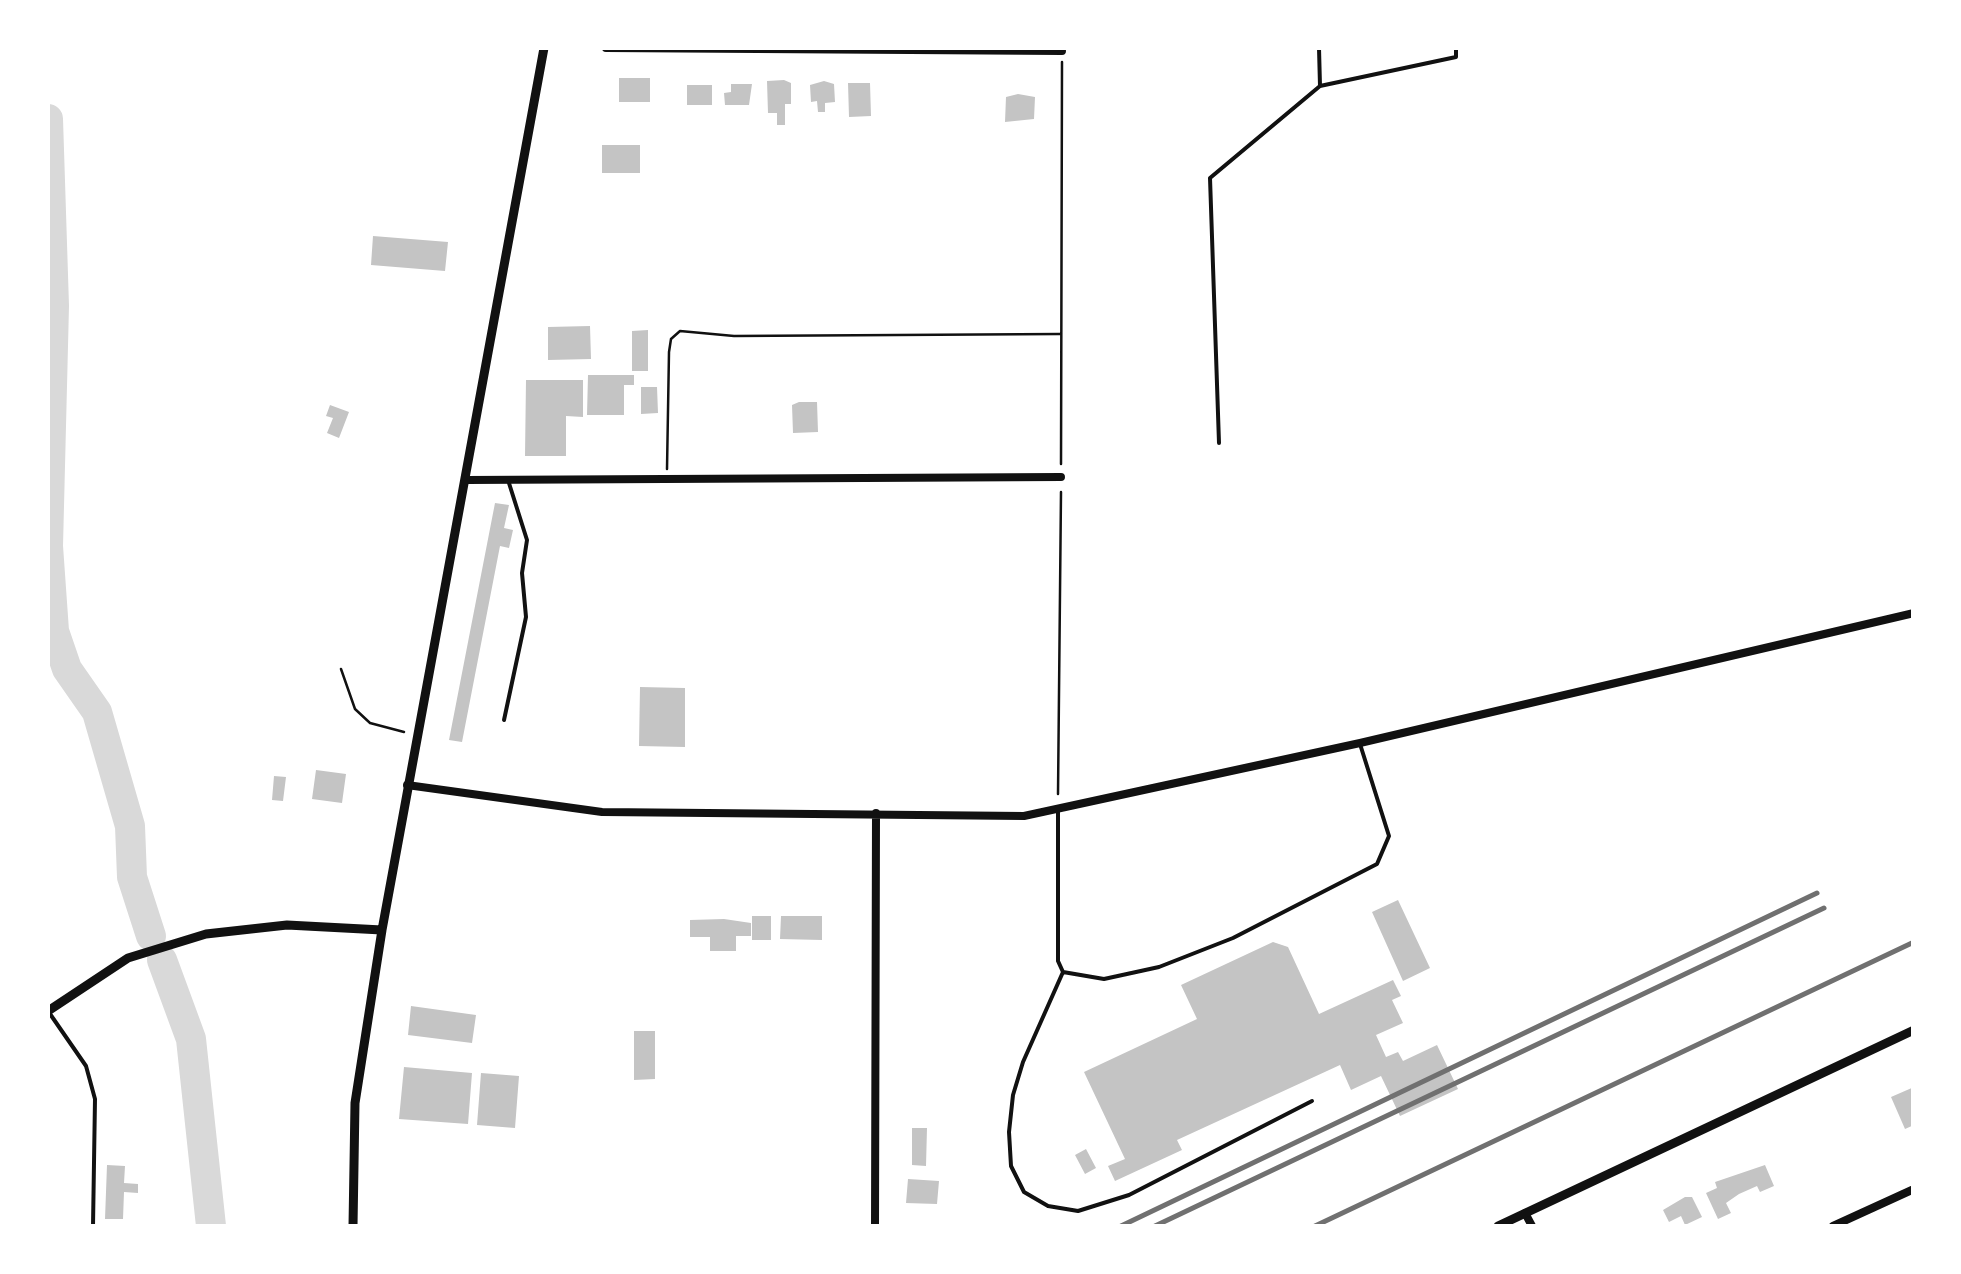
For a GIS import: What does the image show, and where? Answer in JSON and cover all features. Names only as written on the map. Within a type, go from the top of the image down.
[{"type":"street","points":[[354,1226],[355,1103],[382,930],[544,48]]},
{"type":"street","points":[[606,48],[1062,50]]},
{"type":"street","points":[[467,480],[1061,477]]},
{"type":"street","points":[[407,785],[602,812],[1024,816],[1360,743],[1914,613]]},
{"type":"street","points":[[875,1226],[876,813]]},
{"type":"street","points":[[48,1011],[128,958],[206,934],[287,925],[382,930]]},
{"type":"street","points":[[1498,1226],[1914,1030]]},
{"type":"street","points":[[1833,1226],[1914,1188]]},
{"type":"street","points":[[1526,1212],[1532,1226]]},
{"type":"lane","points":[[1319,48],[1320,86]]},
{"type":"lane","points":[[1219,444],[1210,178],[1320,86],[1456,56],[1456,48]]},
{"type":"lane","points":[[504,720],[526,616],[522,573],[527,540],[508,480]]},
{"type":"lane","points":[[1063,972],[1104,979],[1160,967],[1232,938],[1376,864],[1390,836],[1360,743]]},
{"type":"lane","points":[[1058,810],[1058,962],[1063,972]]},
{"type":"lane","points":[[1063,972],[1023,1062],[1013,1095],[1009,1132],[1011,1166],[1024,1192],[1048,1206],[1078,1211],[1129,1195],[1312,1101]]},
{"type":"lane","points":[[48,1011],[86,1066],[95,1099],[93,1226]]},
{"type":"path","points":[[1058,810],[1062,50]]},
{"type":"path","points":[[668,479],[669,352],[671,339],[680,331],[734,336],[1062,334]]},
{"type":"path","points":[[341,669],[347,694],[362,716],[417,736]]},
{"type":"building","points":[[619,78],[650,78],[650,102],[619,102]]},
{"type":"building","points":[[767,81],[791,83],[791,104],[785,104],[785,125],[777,125],[777,113],[768,113]]},
{"type":"building","points":[[824,81],[834,84],[835,102],[825,103],[825,112],[818,112],[817,101],[811,102],[810,85]]},
{"type":"building","points":[[848,83],[870,83],[871,116],[849,117]]},
{"type":"building","points":[[731,84],[752,84],[749,105],[725,105],[724,93],[731,92]]},
{"type":"building","points":[[687,85],[712,85],[712,105],[687,105]]},
{"type":"building","points":[[1006,97],[1035,97],[1034,119],[1005,122]]},
{"type":"building","points":[[602,145],[640,145],[640,173],[602,173]]},
{"type":"building","points":[[373,236],[448,242],[445,271],[371,265]]},
{"type":"building","points":[[590,326],[591,359],[548,360],[548,327]]},
{"type":"building","points":[[648,330],[648,371],[632,371],[632,331]]},
{"type":"building","points":[[588,375],[634,375],[634,385],[624,385],[624,415],[587,415]]},
{"type":"building","points":[[526,380],[583,380],[583,417],[566,416],[566,456],[525,456]]},
{"type":"building","points":[[641,387],[657,387],[658,413],[641,414]]},
{"type":"building","points":[[817,402],[818,432],[793,433],[792,405]]},
{"type":"building","points":[[330,405],[349,412],[339,438],[327,433],[333,418],[326,416]]},
{"type":"building","points":[[495,503],[509,505],[504,528],[513,530],[509,548],[500,546],[462,742],[449,740]]},
{"type":"building","points":[[640,687],[685,688],[685,747],[639,746]]},
{"type":"building","points":[[316,770],[346,774],[342,803],[312,799]]},
{"type":"building","points":[[274,776],[286,777],[283,801],[272,800]]},
{"type":"building","points":[[1398,900],[1430,968],[1403,981],[1372,912]]},
{"type":"building","points":[[752,916],[771,916],[771,940],[752,940]]},
{"type":"building","points":[[781,916],[822,916],[822,940],[780,939]]},
{"type":"building","points":[[690,920],[751,923],[751,936],[736,936],[736,951],[710,951],[710,937],[690,937]]},
{"type":"building","points":[[1273,942],[1288,947],[1319,1014],[1393,980],[1401,996],[1392,1000],[1403,1023],[1376,1035],[1386,1057],[1398,1052],[1403,1061],[1437,1045],[1458,1089],[1400,1116],[1381,1076],[1351,1090],[1340,1065],[1177,1140],[1182,1150],[1115,1181],[1108,1166],[1125,1159],[1084,1072],[1197,1019],[1181,985]]},
{"type":"building","points":[[411,1006],[476,1015],[472,1043],[408,1035]]},
{"type":"building","points":[[634,1031],[655,1031],[655,1079],[634,1080]]},
{"type":"building","points":[[404,1067],[472,1073],[468,1124],[399,1119]]},
{"type":"building","points":[[481,1073],[519,1076],[515,1128],[477,1125]]},
{"type":"building","points":[[1914,1087],[1914,1125],[1905,1129],[1891,1097]]},
{"type":"building","points":[[912,1128],[927,1128],[926,1166],[912,1165]]},
{"type":"building","points":[[1086,1149],[1096,1168],[1085,1174],[1075,1155]]},
{"type":"building","points":[[107,1165],[125,1166],[124,1183],[138,1184],[138,1193],[124,1192],[123,1219],[105,1219]]},
{"type":"building","points":[[1765,1165],[1774,1186],[1760,1192],[1757,1186],[1739,1194],[1726,1203],[1731,1213],[1718,1219],[1706,1193],[1717,1188],[1715,1182]]},
{"type":"building","points":[[908,1179],[939,1181],[937,1204],[906,1203]]},
{"type":"building","points":[[1692,1197],[1702,1217],[1685,1225],[1681,1216],[1669,1222],[1663,1210]]},
{"type":"waterway","points":[[48,119],[54,306],[48,546],[54,631],[67,669],[97,712],[130,826],[132,877],[151,936]]},
{"type":"waterway","points":[[48,404],[52,413]]},
{"type":"waterway","points":[[162,960],[191,1039],[211,1226]]},
{"type":"railway","points":[[1121,1226],[1817,893]]},
{"type":"railway","points":[[1155,1226],[1824,908]]},
{"type":"railway","points":[[1315,1226],[1914,942]]}]
